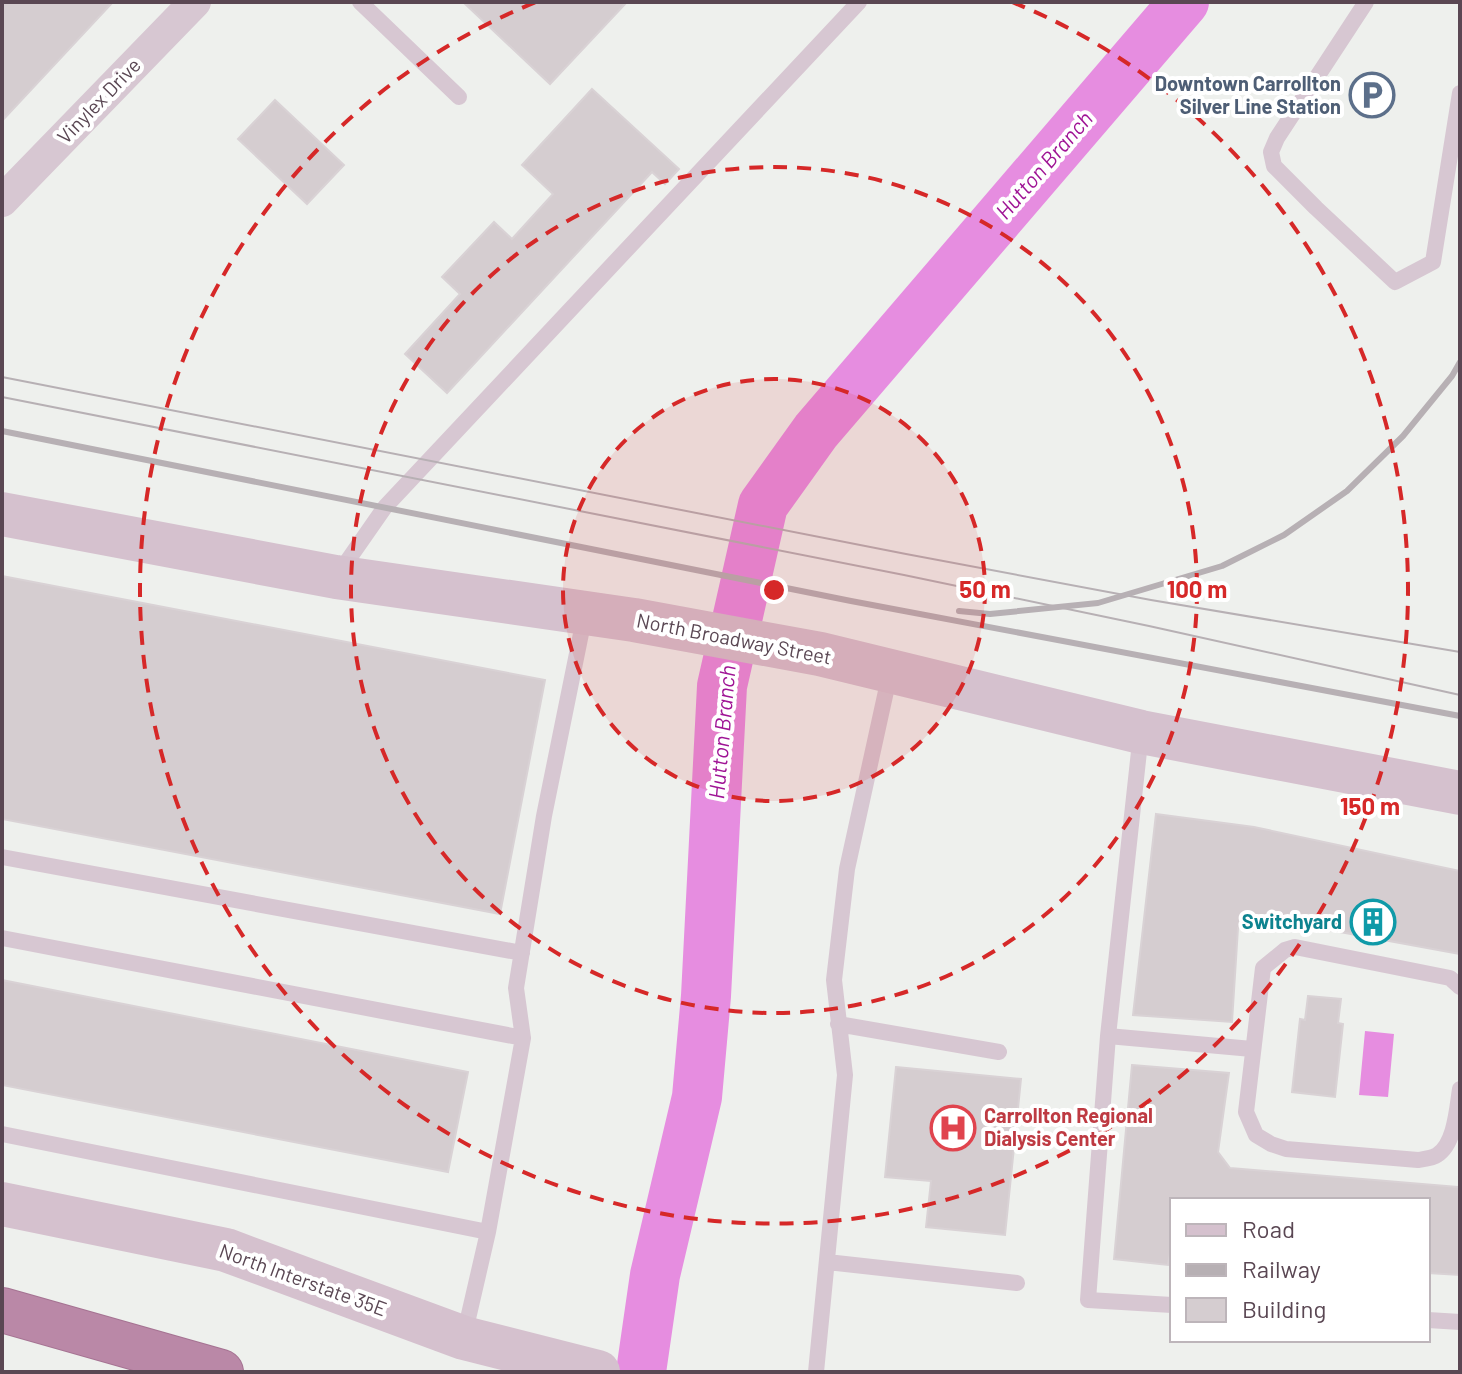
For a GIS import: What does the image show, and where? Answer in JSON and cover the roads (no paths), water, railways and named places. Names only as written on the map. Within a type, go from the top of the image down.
[{"type":"highway","points":[[2,1310],[221,1372]]},
{"type":"street","name":"Vinylex Drive","points":[[2,201],[195,2]]},
{"type":"street","name":"North Broadway Street","points":[[2,514],[336,577],[634,620],[820,654],[1141,732],[1460,793]]},
{"type":"street","name":"North Interstate 35E","points":[[2,1204],[226,1250],[464,1338],[598,1372]]},
{"type":"lane","points":[[360,2],[459,97]]},
{"type":"lane","points":[[336,577],[385,507],[859,2]]},
{"type":"lane","points":[[1366,2],[1277,138],[1271,152],[1274,166],[1395,282],[1433,262],[1460,93]]},
{"type":"lane","points":[[464,1338],[488,1232],[523,1038],[516,988],[544,816],[585,613]]},
{"type":"lane","points":[[816,1372],[845,1075],[834,980],[847,869],[890,671]]},
{"type":"lane","points":[[1141,732],[1108,1036],[1088,1300],[1170,1305]]},
{"type":"lane","points":[[2,857],[522,953]]},
{"type":"lane","points":[[2,938],[523,1038]]},
{"type":"lane","points":[[1460,987],[1450,978],[1295,947],[1285,950],[1263,968],[1246,1112],[1256,1135],[1286,1149],[1418,1160],[1438,1155],[1447,1144],[1455,1123],[1460,1089]]},
{"type":"lane","points":[[838,1024],[999,1052]]},
{"type":"lane","points":[[1108,1036],[1252,1049]]},
{"type":"lane","points":[[2,1134],[488,1232]]},
{"type":"lane","points":[[827,1262],[1017,1283]]},
{"type":"lane","points":[[1430,1320],[1460,1322]]},
{"type":"waterway","name":"Hutton Branch","points":[[641,1372],[655,1275],[697,1097],[706,996],[722,686],[763,505],[816,431],[1184,2]]},
{"type":"tram line","points":[[2,377],[906,554],[1151,600],[1460,652]]},
{"type":"tram line","points":[[2,397],[904,575],[1460,695]]},
{"type":"railway","points":[[959,611],[990,614],[1098,603],[1222,566],[1284,535],[1347,491],[1403,436],[1460,362]]},
{"type":"railway","points":[[2,431],[851,601],[1460,716]]},
{"type":"place","name":"Downtown Carrollton Silver Line Station","points":[[1372,95]]},
{"type":"place","name":"Switchyard","points":[[1373,922]]},
{"type":"place","name":"Carrollton Regional Dialysis Center","points":[[953,1128]]}]
